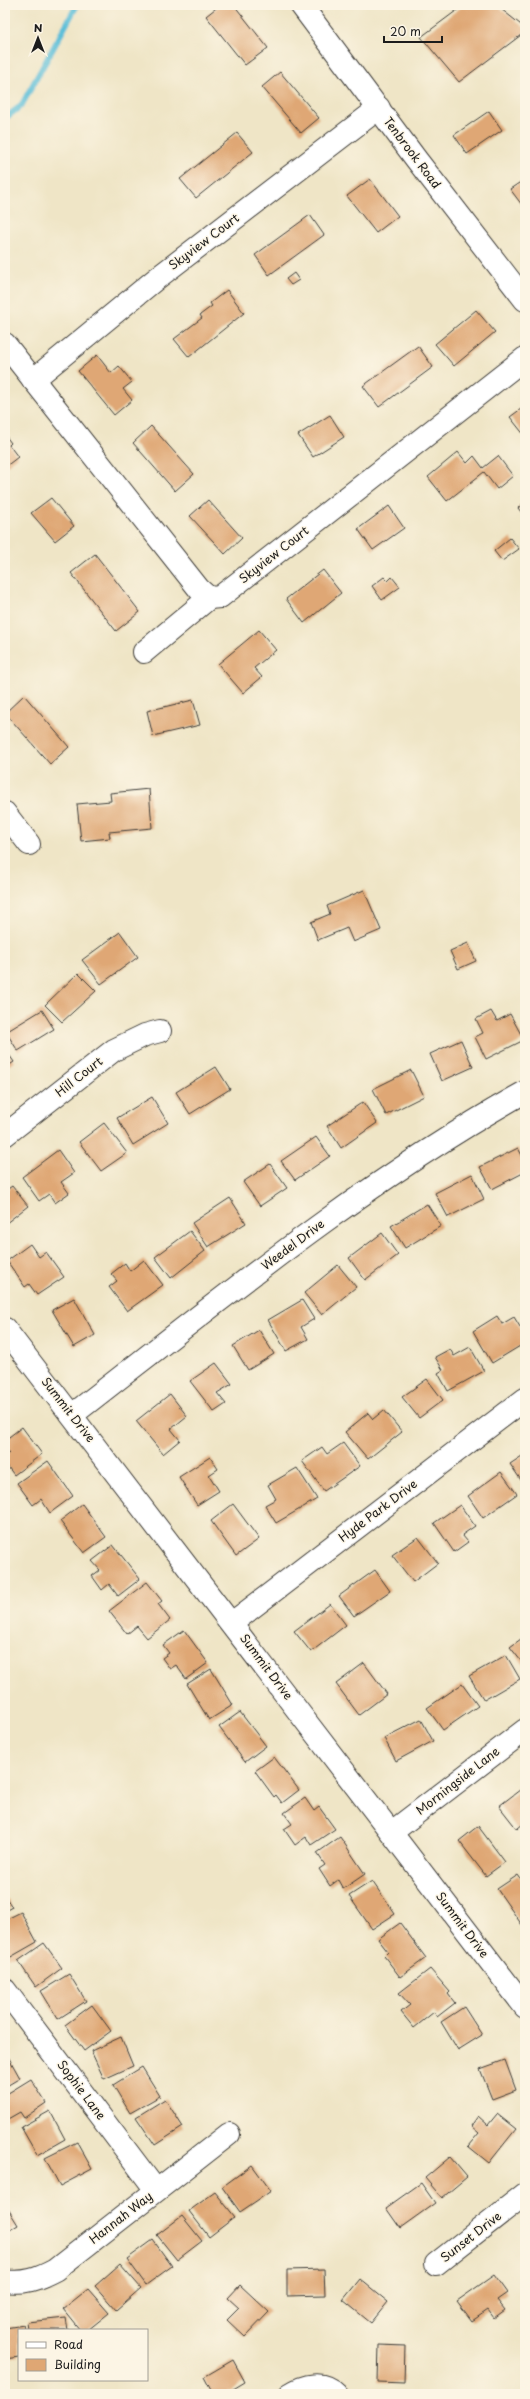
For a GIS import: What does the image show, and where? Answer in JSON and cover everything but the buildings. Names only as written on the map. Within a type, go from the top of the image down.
[{"type":"street","name":"Tenbrook Road","points":[[301,5],[416,159],[525,300]]},
{"type":"street","name":"Skyview Court","points":[[33,380],[156,279],[379,108]]},
{"type":"street","points":[[5,344],[198,589],[209,598]]},
{"type":"street","name":"Skyview Court","points":[[144,652],[209,598],[220,597],[525,358]]},
{"type":"street","points":[[5,813],[29,844]]},
{"type":"street","name":"Hill Court","points":[[5,1134],[114,1050],[144,1034],[160,1031]]},
{"type":"street","name":"Weedel Drive","points":[[72,1415],[361,1194],[418,1156],[525,1092]]},
{"type":"street","name":"Summit Drive","points":[[5,1329],[525,2006]]},
{"type":"street","name":"Hyde Park Drive","points":[[232,1623],[525,1399]]},
{"type":"street","name":"Morningside Lane","points":[[392,1832],[525,1730]]},
{"type":"street","name":"Sophie Lane","points":[[5,1990],[156,2190]]},
{"type":"street","name":"Hannah Way","points":[[5,2281],[17,2283],[39,2279],[55,2270],[229,2134]]},
{"type":"street","name":"Sunset Drive","points":[[436,2264],[525,2194]]},
{"type":"street","points":[[290,2394],[302,2386],[318,2385],[333,2390],[336,2394]]},
{"type":"waterway","points":[[5,118],[21,106],[77,5]]}]
